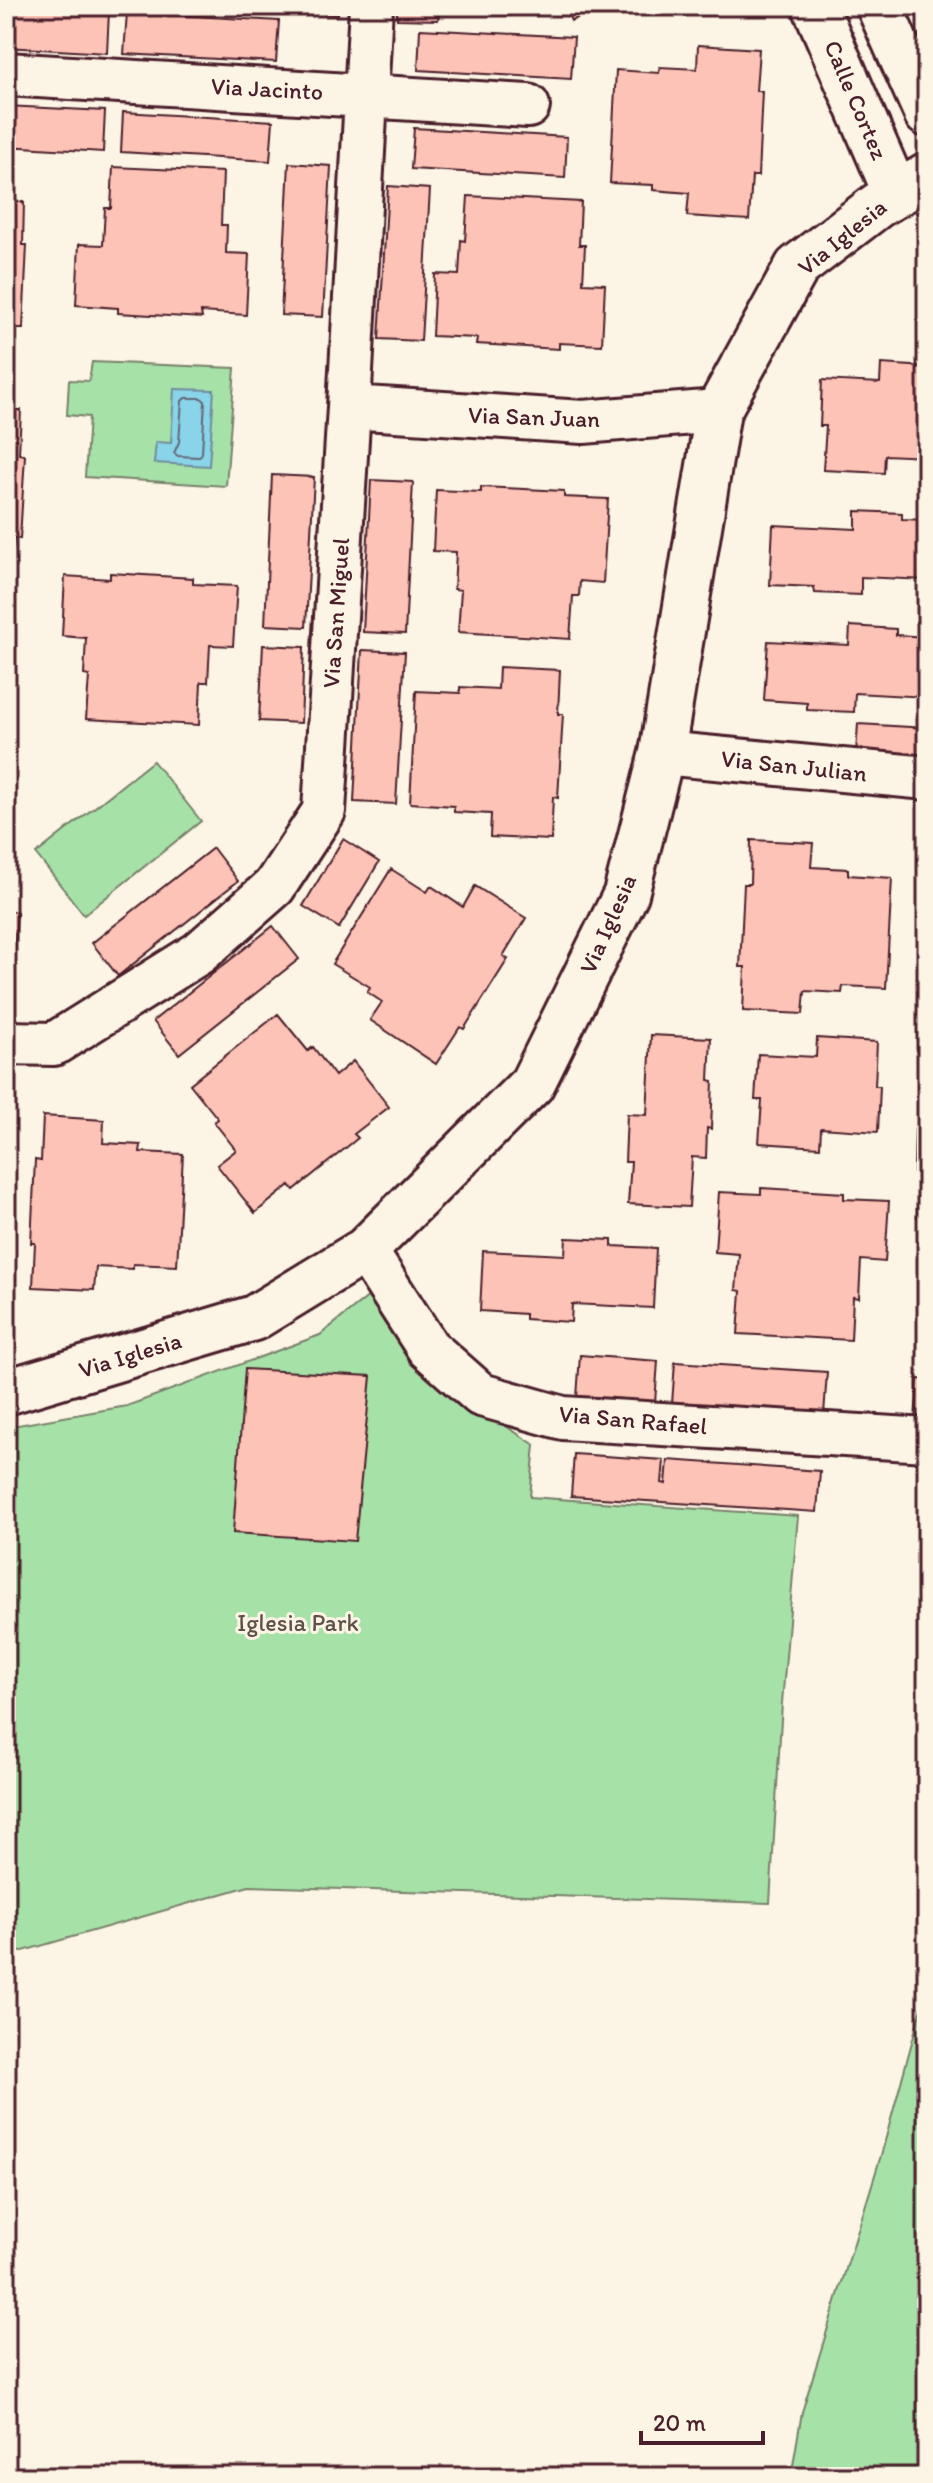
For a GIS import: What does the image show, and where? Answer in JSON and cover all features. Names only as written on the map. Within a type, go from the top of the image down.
[{"type":"street","name":"Via San Miguel","points":[[6,1043],[54,1044],[199,953],[274,887],[324,811],[371,6]]},
{"type":"street","name":"Calle Cortez","points":[[815,6],[912,185]]},
{"type":"street","points":[[879,6],[927,114]]},
{"type":"street","name":"Via Jacinto","points":[[6,74],[528,106]]},
{"type":"street","name":"Via Iglesia","points":[[6,1392],[254,1318],[365,1250],[532,1084],[626,894],[662,753],[718,411],[797,267],[878,205],[912,185]]},
{"type":"street","name":"Via San Juan","points":[[349,407],[583,422],[718,411]]},
{"type":"street","name":"Via San Julian","points":[[662,753],[927,778]]},
{"type":"street","name":"Via San Rafael","points":[[365,1250],[428,1348],[481,1395],[563,1418],[927,1440]]},
{"type":"green space","points":[[92,362],[235,368],[226,486],[85,477],[89,417],[67,415],[69,380],[89,381]]},
{"type":"green space","points":[[153,761],[201,821],[84,915],[36,854]]},
{"type":"green space","name":"Iglesia Park","points":[[374,1292],[436,1381],[535,1445],[530,1497],[798,1516],[782,1703],[770,1903],[249,1886],[6,1956],[6,1427],[127,1406],[320,1335]]},
{"type":"green space","points":[[927,1987],[927,2477],[791,2477],[802,2412],[882,2152]]},
{"type":"water","points":[[174,389],[214,390],[209,466],[154,463],[156,442],[171,443]]},
{"type":"building","points":[[6,6],[109,11],[107,53],[6,47]]},
{"type":"building","points":[[298,6],[339,6],[338,15],[298,13]]},
{"type":"building","points":[[397,6],[439,6],[438,20],[397,19]]},
{"type":"building","points":[[564,6],[604,6],[571,21]]},
{"type":"building","points":[[127,12],[279,21],[276,62],[124,54]]},
{"type":"building","points":[[420,29],[574,37],[571,79],[418,70]]},
{"type":"building","points":[[698,45],[759,49],[756,91],[762,91],[758,176],[752,176],[749,220],[687,216],[689,193],[653,190],[653,185],[610,183],[616,70],[659,73],[660,67],[697,69]]},
{"type":"building","points":[[6,106],[105,111],[103,152],[6,146]]},
{"type":"building","points":[[123,112],[273,121],[270,161],[121,152]]},
{"type":"building","points":[[414,128],[567,137],[565,178],[411,169]]},
{"type":"building","points":[[289,163],[331,166],[323,317],[281,315]]},
{"type":"building","points":[[113,167],[223,172],[221,225],[227,225],[226,253],[249,254],[246,315],[201,312],[202,318],[118,313],[118,308],[76,305],[79,244],[103,245],[105,208],[111,208]]},
{"type":"building","points":[[388,186],[430,189],[421,341],[379,339]]},
{"type":"building","points":[[468,196],[581,202],[579,245],[585,245],[583,283],[605,284],[602,345],[559,343],[559,349],[476,344],[477,338],[432,336],[435,274],[459,275]]},
{"type":"building","points":[[6,201],[24,202],[23,245],[27,245],[23,329],[17,329],[15,372],[6,371]]},
{"type":"building","points":[[881,364],[927,367],[927,457],[885,455],[884,473],[823,470],[826,426],[820,426],[822,380],[880,383]]},
{"type":"building","points":[[6,410],[21,410],[19,454],[25,455],[20,539],[14,538],[11,581],[6,580]]},
{"type":"building","points":[[272,475],[314,477],[306,627],[265,625]]},
{"type":"building","points":[[371,480],[413,482],[405,634],[363,632]]},
{"type":"building","points":[[481,487],[564,491],[564,497],[608,499],[603,583],[580,581],[579,596],[573,596],[570,639],[458,632],[461,590],[454,589],[456,552],[433,551],[436,490],[481,492]]},
{"type":"building","points":[[856,511],[902,513],[902,519],[927,520],[927,580],[861,577],[861,595],[815,593],[814,587],[770,585],[773,525],[856,529]]},
{"type":"building","points":[[110,573],[193,578],[193,584],[237,586],[233,646],[210,645],[208,682],[201,682],[199,725],[86,719],[89,676],[84,675],[86,638],[62,636],[65,576],[110,579]]},
{"type":"building","points":[[6,625],[9,625],[6,669]]},
{"type":"building","points":[[850,626],[896,629],[896,635],[927,637],[927,697],[855,693],[854,712],[807,710],[807,703],[764,700],[768,641],[849,645]]},
{"type":"building","points":[[263,645],[304,647],[301,723],[259,721]]},
{"type":"building","points":[[362,650],[405,652],[396,804],[354,802]]},
{"type":"building","points":[[499,667],[560,670],[558,714],[563,714],[558,798],[553,797],[551,840],[490,837],[491,814],[454,812],[454,806],[410,803],[416,691],[460,693],[460,687],[498,689]]},
{"type":"building","points":[[6,669],[13,669],[8,752],[6,752]]},
{"type":"building","points":[[858,724],[927,728],[927,770],[855,766]]},
{"type":"building","points":[[343,839],[379,862],[339,928],[303,906]]},
{"type":"building","points":[[751,840],[813,843],[811,867],[848,869],[848,875],[892,878],[886,988],[843,986],[842,993],[805,991],[803,1014],[743,1011],[745,967],[740,967],[744,884],[750,884]]},
{"type":"building","points":[[213,848],[238,881],[118,976],[92,943]]},
{"type":"building","points":[[391,869],[427,892],[431,886],[463,907],[475,886],[526,918],[503,956],[508,959],[464,1029],[460,1027],[436,1064],[370,1020],[382,1002],[367,992],[370,987],[332,964]]},
{"type":"building","points":[[6,911],[17,912],[13,973],[6,972]]},
{"type":"building","points":[[273,926],[299,959],[179,1054],[153,1021]]},
{"type":"building","points":[[278,1014],[308,1051],[313,1047],[335,1076],[353,1061],[389,1107],[354,1134],[358,1138],[294,1190],[290,1185],[255,1213],[217,1165],[236,1150],[214,1122],[218,1119],[190,1084]]},
{"type":"building","points":[[651,1035],[711,1038],[711,1129],[707,1128],[706,1158],[692,1157],[689,1207],[628,1204],[631,1162],[625,1162],[627,1114],[647,1115]]},
{"type":"building","points":[[817,1038],[877,1042],[875,1086],[880,1086],[878,1132],[821,1128],[820,1147],[759,1143],[762,1100],[755,1100],[758,1054],[816,1057]]},
{"type":"building","points":[[43,1116],[104,1120],[103,1143],[141,1145],[140,1152],[183,1154],[177,1266],[133,1264],[133,1269],[96,1267],[94,1290],[33,1287],[35,1243],[31,1243],[35,1160],[41,1161]]},
{"type":"building","points":[[915,1128],[927,1128],[927,1218],[917,1217],[919,1174],[914,1173]]},
{"type":"building","points":[[761,1188],[844,1193],[844,1199],[889,1201],[885,1262],[861,1260],[859,1298],[853,1297],[851,1340],[738,1334],[741,1291],[736,1290],[739,1254],[715,1252],[719,1192],[761,1194]]},
{"type":"building","points":[[566,1238],[612,1240],[612,1246],[656,1248],[653,1308],[572,1304],[571,1322],[525,1319],[525,1314],[480,1311],[483,1251],[565,1255]]},
{"type":"building","points":[[927,1268],[927,1328],[923,1328]]},
{"type":"building","points":[[580,1355],[658,1361],[655,1403],[577,1397]]},
{"type":"building","points":[[675,1362],[827,1372],[824,1415],[672,1404]]},
{"type":"building","points":[[245,1369],[371,1376],[355,1541],[233,1533]]},
{"type":"building","points":[[918,1379],[927,1380],[927,1422],[915,1421]]},
{"type":"building","points":[[574,1454],[664,1460],[662,1483],[666,1484],[668,1460],[820,1471],[817,1512],[571,1496]]}]
